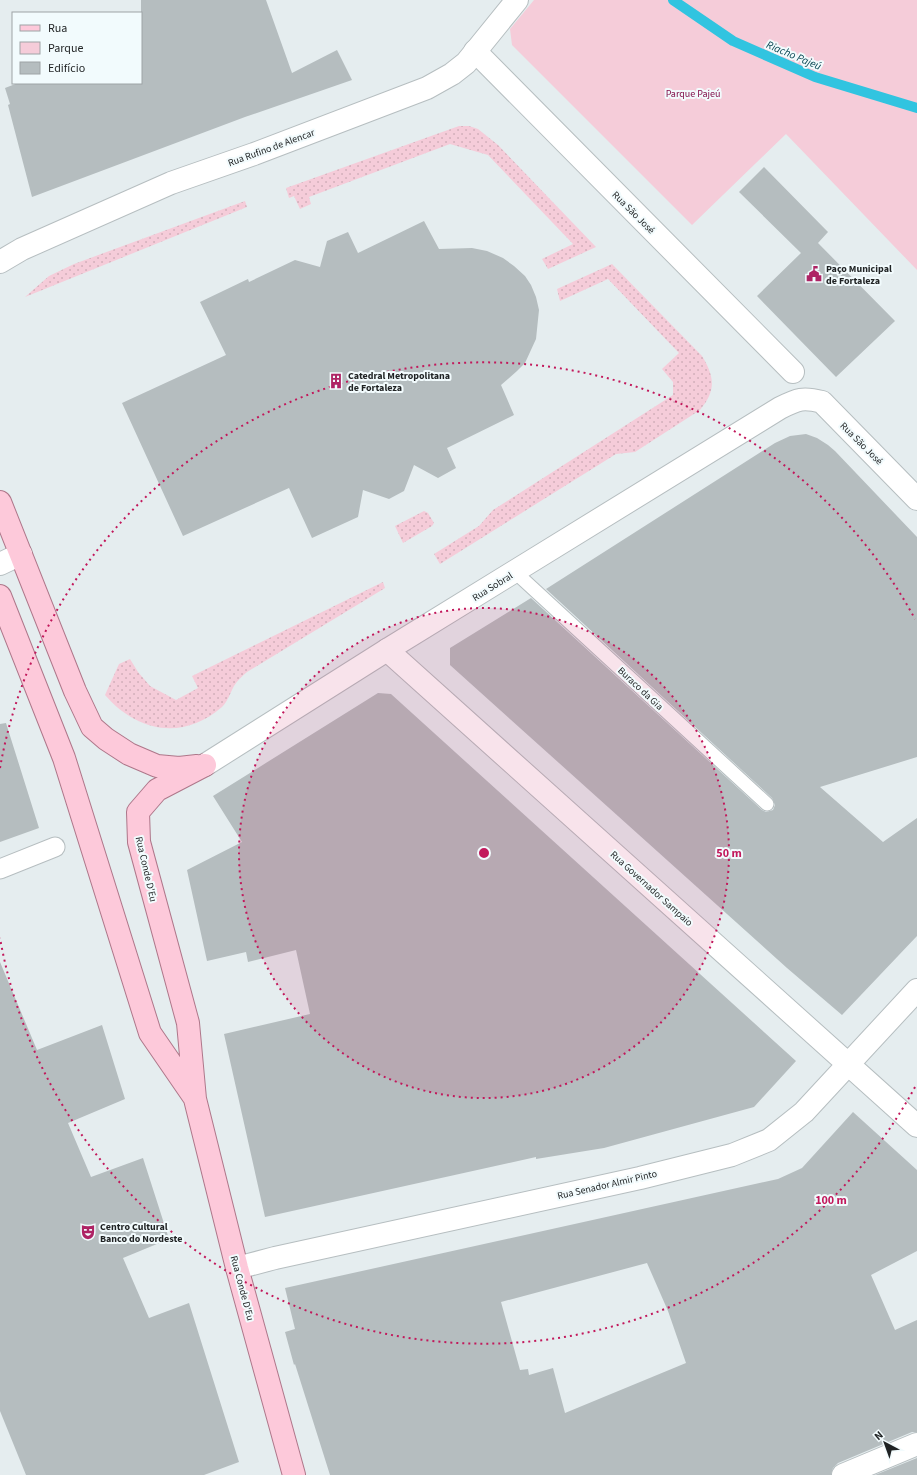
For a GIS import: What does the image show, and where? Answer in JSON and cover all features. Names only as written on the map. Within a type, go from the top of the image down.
[{"type":"main road","points":[[0,502],[75,691],[92,727],[106,739],[129,754],[157,766],[179,768],[205,765]]},
{"type":"main road","name":"Rua Conde D'Eu","points":[[0,596],[64,758],[150,1034],[195,1099]]},
{"type":"main road","name":"Rua Conde D'Eu","points":[[205,765],[157,790],[138,812],[139,842],[188,1023],[195,1099],[237,1268],[294,1475]]},
{"type":"street","name":"Rua Rufino de Alencar","points":[[0,262],[22,249],[171,183],[254,154],[427,88],[452,74],[466,63],[517,0]]},
{"type":"street","name":"Rua São José","points":[[475,51],[793,372]]},
{"type":"street","name":"Rua São José","points":[[780,408],[807,398],[822,402],[917,499]]},
{"type":"street","name":"Rua Sobral","points":[[205,765],[387,650],[780,408]]},
{"type":"street","points":[[0,564],[21,554]]},
{"type":"street","name":"Rua Governador Sampaio","points":[[387,650],[917,1126]]},
{"type":"street","points":[[0,869],[55,847]]},
{"type":"street","name":"Rua Senador Almir Pinto","points":[[237,1268],[282,1256],[640,1178],[732,1155],[769,1140],[804,1112],[917,990]]},
{"type":"street","points":[[843,1475],[917,1444]]},
{"type":"lane","name":"Buraco da Gia","points":[[515,572],[767,804]]},
{"type":"green space","name":"Parque Pajeú","points":[[534,0],[917,0],[917,270],[786,134],[692,225],[512,45],[510,29]]},
{"type":"green space","points":[[459,126],[469,126],[478,129],[498,145],[596,247],[548,269],[542,259],[573,244],[488,155],[450,144],[309,197],[311,204],[300,209],[294,196],[289,198],[286,188]]},
{"type":"green space","points":[[245,201],[247,207],[25,297],[49,276],[74,264]]},
{"type":"green space","points":[[612,264],[702,356],[709,371],[712,384],[709,396],[705,403],[700,410],[635,452],[616,454],[440,564],[434,554],[479,526],[493,510],[673,395],[673,382],[662,369],[679,353],[608,279],[560,301],[557,289]]},
{"type":"green space","points":[[424,511],[428,513],[434,523],[432,526],[403,543],[395,526]]},
{"type":"green space","points":[[383,582],[385,588],[247,672],[235,684],[222,707],[207,718],[192,725],[176,728],[161,728],[146,724],[131,717],[118,708],[105,695],[119,664],[130,659],[138,672],[150,686],[176,700],[198,688],[192,676]]},
{"type":"building","points":[[141,0],[266,0],[292,73],[337,50],[352,80],[245,117],[32,197],[5,88],[15,84],[142,84]]},
{"type":"building","name":"Paço Municipal de Fortaleza","points":[[764,167],[828,232],[818,243],[895,321],[836,377],[757,296],[801,253],[739,192]]},
{"type":"building","name":"Catedral Metropolitana de Fortaleza","points":[[424,221],[439,249],[472,248],[487,251],[503,258],[514,266],[525,276],[531,285],[539,310],[536,339],[525,363],[501,385],[514,415],[447,448],[456,468],[438,478],[414,465],[404,491],[389,499],[363,490],[358,517],[312,538],[289,488],[183,536],[122,403],[226,355],[200,302],[248,279],[249,282],[295,260],[320,267],[327,241],[348,232],[358,253]]},
{"type":"building","points":[[806,434],[817,438],[835,451],[917,537],[917,757],[820,787],[883,842],[917,818],[917,936],[842,1015],[787,968],[450,665],[450,648],[531,598],[762,810],[766,812],[773,810],[775,805],[772,798],[546,589],[775,443],[790,436]]},
{"type":"building","points":[[378,693],[391,694],[796,1061],[754,1107],[604,1148],[536,1159],[536,1157],[265,1217],[224,1034],[310,1014],[296,950],[248,962],[246,952],[207,961],[187,870],[242,842],[213,796]]},
{"type":"building","points":[[6,723],[39,828],[0,842],[0,724]]},
{"type":"building","name":"Centro Cultural Banco do Nordeste","points":[[0,962],[37,1050],[102,1025],[125,1099],[68,1123],[91,1177],[143,1158],[169,1239],[123,1258],[149,1318],[189,1303],[239,1462],[204,1475],[26,1475],[0,1411]]},
{"type":"building","points":[[853,1112],[917,1170],[917,1251],[871,1275],[895,1330],[917,1320],[917,1432],[912,1432],[838,1463],[833,1468],[831,1475],[330,1475],[295,1364],[294,1365],[285,1332],[295,1329],[285,1288],[778,1179],[802,1168]],"holes":[[[647,1263],[668,1311],[686,1363],[565,1413],[553,1368],[529,1375],[528,1369],[520,1370],[501,1302]]]},
{"type":"building","points":[[917,1458],[917,1475],[875,1475]]},
{"type":"waterway","name":"Riacho Pajeú","points":[[673,0],[733,41],[815,77],[917,108]]},
{"type":"place","name":"Paço Municipal de Fortaleza","points":[[814,274]]},
{"type":"place","name":"Catedral Metropolitana de Fortaleza","points":[[336,381]]},
{"type":"place","name":"Centro Cultural Banco do Nordeste","points":[[88,1232]]}]
